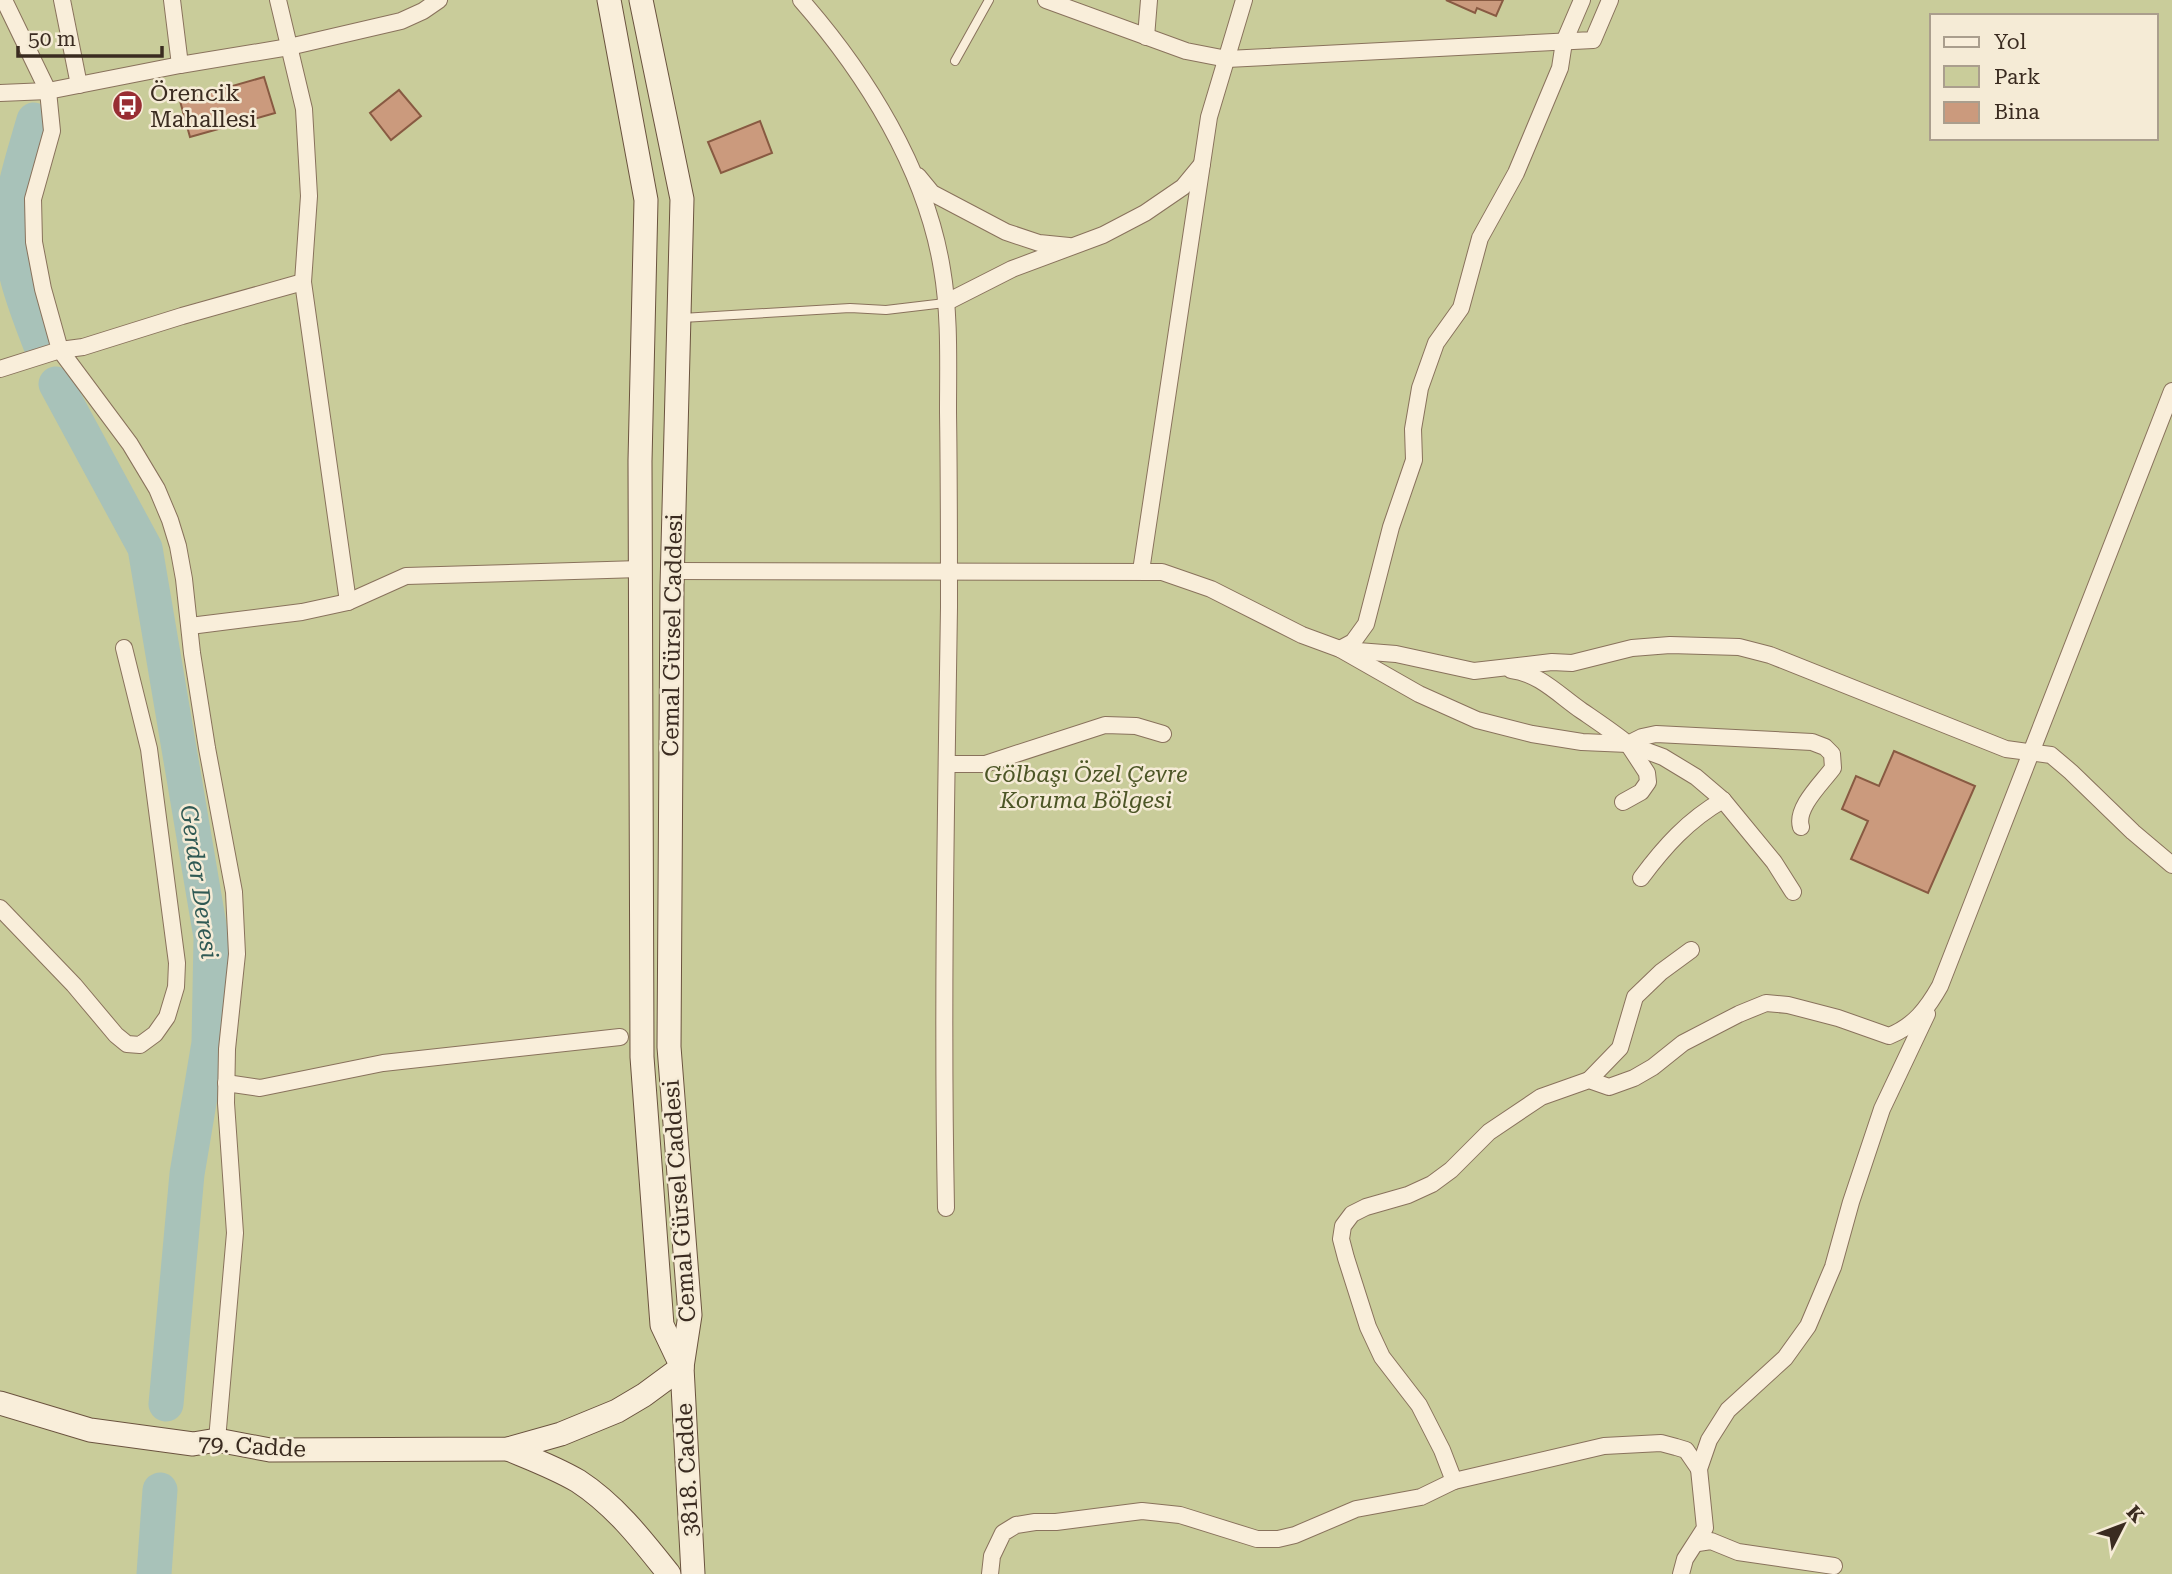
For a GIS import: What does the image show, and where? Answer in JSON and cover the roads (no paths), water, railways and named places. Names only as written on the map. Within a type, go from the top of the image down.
[{"type":"street","points":[[4,0],[48,91],[52,131],[33,199],[34,242],[43,289],[60,351],[130,444],[157,489],[178,546],[207,748],[234,892],[237,954],[226,1049],[226,1083],[235,1233],[217,1440]]},
{"type":"street","points":[[62,0],[79,85]]},
{"type":"street","points":[[172,0],[180,65]]},
{"type":"street","points":[[278,0],[304,109],[309,196],[303,282],[348,602]]},
{"type":"street","points":[[0,93],[48,91],[289,47],[401,21],[439,0]]},
{"type":"street","name":"Cemal Gürsel Caddesi","points":[[609,0],[646,200],[640,569],[642,1057],[662,1325],[682,1367]]},
{"type":"street","name":"Cemal Gürsel Caddesi","points":[[641,0],[682,199],[672,571],[669,1048],[690,1315],[682,1367]]},
{"type":"street","points":[[801,0],[832,35],[862,78],[912,169],[942,268],[948,368],[949,571],[943,1072],[946,1208]]},
{"type":"street","points":[[1046,0],[1186,51],[1227,59],[1593,40],[1610,0]]},
{"type":"street","points":[[1146,37],[1149,0]]},
{"type":"street","points":[[1141,571],[1209,117],[1244,0]]},
{"type":"street","points":[[1340,649],[1353,642],[1367,624],[1391,527],[1413,460],[1413,429],[1420,388],[1436,343],[1461,308],[1480,238],[1516,173],[1560,68],[1564,42],[1582,0]]},
{"type":"street","points":[[945,303],[1012,269],[1103,234],[1145,213],[1183,187],[1202,164]]},
{"type":"street","points":[[912,169],[932,193],[1006,232],[1039,243],[1069,246]]},
{"type":"street","points":[[0,369],[303,282]]},
{"type":"street","points":[[1681,1574],[1685,1559],[1706,1528],[1699,1469],[1709,1440],[1728,1410],[1785,1358],[1808,1326],[1833,1267],[1882,1109],[1940,986],[2172,391]]},
{"type":"street","points":[[190,626],[348,602],[406,576],[640,569]]},
{"type":"street","points":[[672,571],[1162,572],[1211,589],[1302,635],[1340,649],[1419,694],[1478,720],[1532,734],[1582,742],[1628,744],[1662,757],[1696,776],[1723,800],[1774,862],[1793,892]]},
{"type":"street","points":[[1340,649],[1396,654],[1474,671],[1552,662],[1573,663],[1632,649],[1670,645],[1739,647],[1770,656],[2006,749],[2051,755],[2172,865]]},
{"type":"street","points":[[0,908],[74,985],[122,1041],[139,1045],[155,1034],[167,1017],[174,1000],[177,963],[149,749],[124,648]]},
{"type":"street","points":[[1500,669],[1519,671],[1532,676],[1584,713],[1603,723],[1628,744],[1647,773],[1648,782],[1641,792],[1623,802]]},
{"type":"street","points":[[947,764],[985,764],[1105,725],[1136,726],[1163,734]]},
{"type":"street","points":[[1628,744],[1656,734],[1811,742],[1825,747],[1832,754],[1833,768],[1813,792],[1803,810],[1799,821],[1801,827]]},
{"type":"street","points":[[1640,878],[1669,842],[1706,809],[1723,800]]},
{"type":"street","points":[[1454,1481],[1419,1405],[1382,1357],[1368,1327],[1341,1239],[1343,1226],[1352,1214],[1432,1184],[1451,1170],[1489,1132],[1541,1097],[1589,1080],[1620,1048],[1635,997],[1661,972],[1691,950]]},
{"type":"street","points":[[1589,1080],[1609,1087],[1634,1078],[1683,1043],[1766,1003],[1788,1005],[1838,1018],[1889,1036],[1904,1030],[1919,1018],[1940,986]]},
{"type":"street","points":[[226,1083],[260,1088],[383,1063],[620,1037]]},
{"type":"street","name":"79. Cadde","points":[[0,1403],[90,1430],[193,1444],[217,1440],[270,1450],[508,1449],[579,1427],[617,1411],[682,1367]]},
{"type":"street","name":"3818. Cadde","points":[[682,1367],[693,1574]]},
{"type":"street","points":[[990,1574],[996,1543],[1003,1533],[1016,1525],[1142,1511],[1180,1516],[1257,1539],[1278,1539],[1295,1535],[1356,1509],[1421,1497],[1454,1481],[1604,1446],[1661,1443],[1686,1450],[1699,1469]]},
{"type":"street","name":"79. Cadde","points":[[508,1449],[568,1476],[604,1500],[630,1526],[669,1574]]},
{"type":"street","points":[[1698,1543],[1712,1541],[1738,1552],[1834,1566]]},
{"type":"lane","points":[[955,61],[989,0]]},
{"type":"lane","points":[[679,318],[840,309],[886,310],[945,303]]},
{"type":"waterway","name":"Gerder Deresi","points":[[34,120],[14,195],[11,236],[19,284],[41,346]]},
{"type":"waterway","name":"Gerder Deresi","points":[[56,384],[145,548],[211,937],[209,1043],[187,1174],[166,1404]]},
{"type":"waterway","name":"Gerder Deresi","points":[[154,1574],[160,1490]]},
{"type":"place","name":"Örencik Mahallesi","points":[[127,106]]},
{"type":"park label","name":"Gölbaşı Özel Çevre Koruma Bölgesi","points":[[1086,787]]}]
